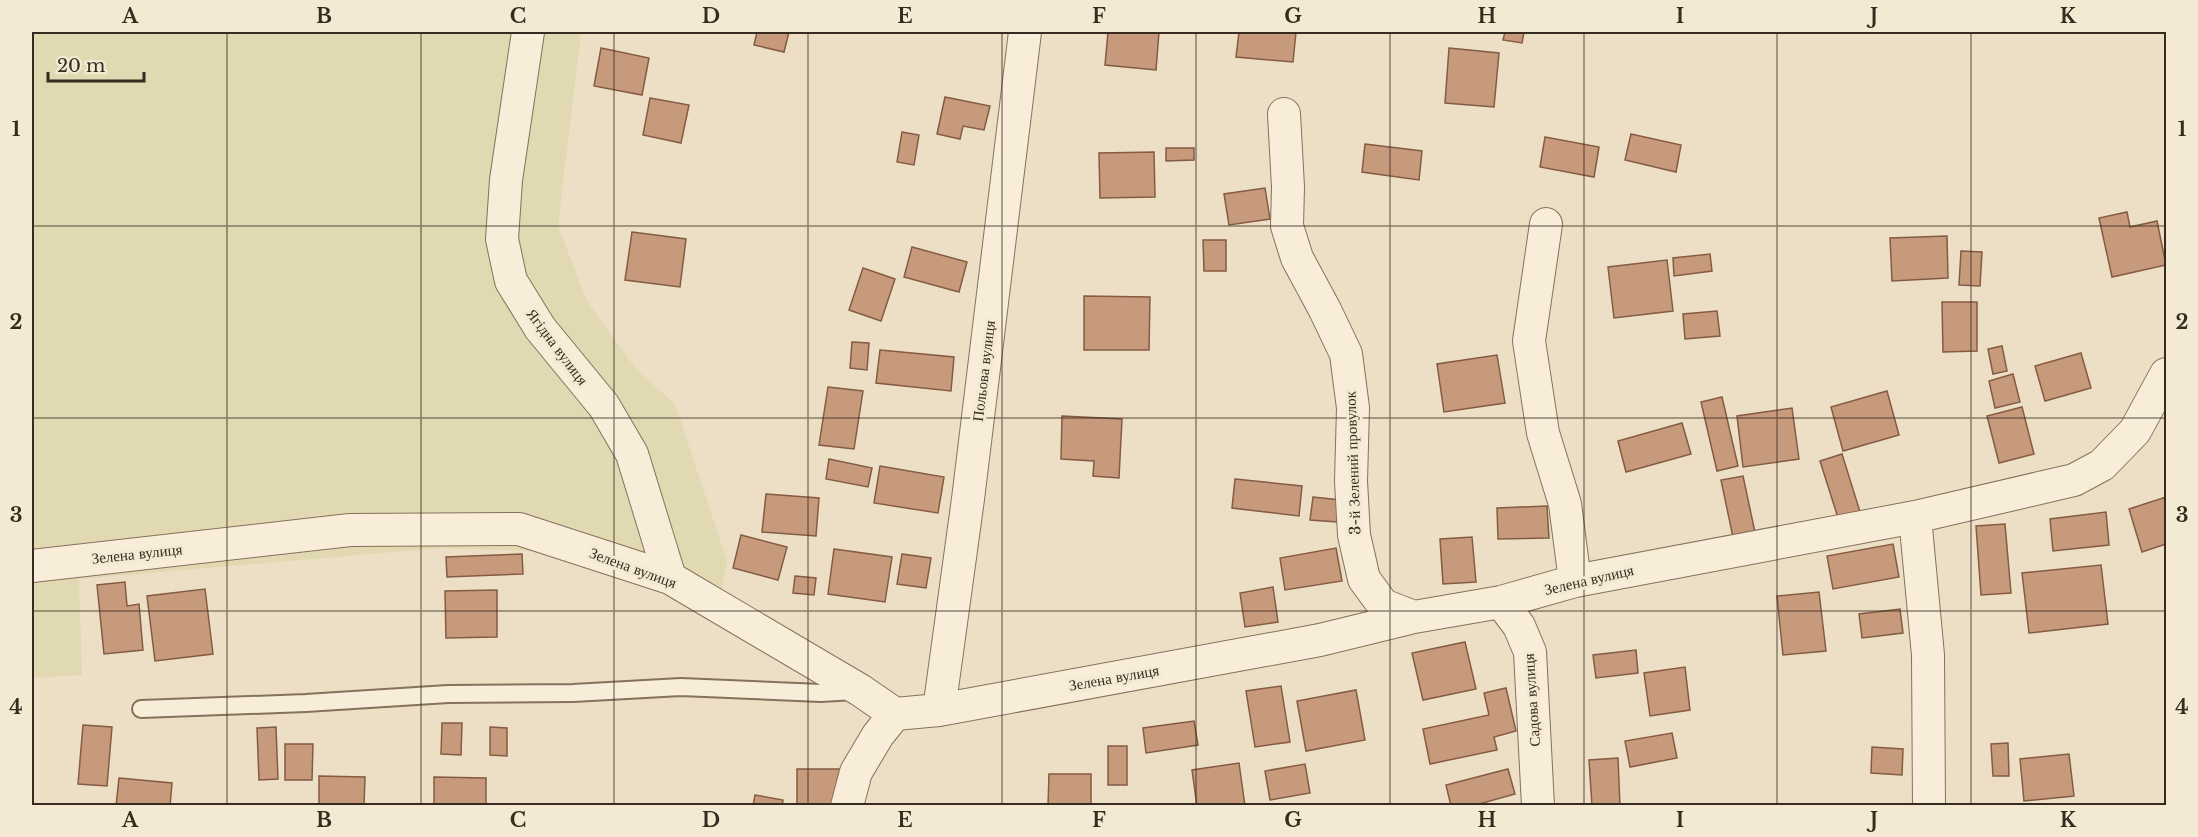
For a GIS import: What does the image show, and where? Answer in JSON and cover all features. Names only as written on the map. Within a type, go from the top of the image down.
[{"type":"street","name":"Ягідна вулиця","points":[[528,32],[506,180],[502,239],[511,281],[540,328],[604,406],[632,454],[670,578]]},
{"type":"street","name":"Польова вулиця","points":[[939,710],[970,488],[1025,32]]},
{"type":"street","name":"3-й Зелений провулок","points":[[1284,114],[1288,187],[1287,226],[1297,258],[1346,354],[1353,408],[1354,535],[1364,579],[1383,604],[1414,617]]},
{"type":"street","points":[[1546,224],[1529,341],[1543,433],[1565,504],[1575,581]]},
{"type":"street","name":"Зелена вулиця","points":[[35,566],[350,530],[519,530],[670,578],[860,690],[895,714],[939,710],[1320,640],[1414,617],[1501,602],[1575,581],[1915,517],[2074,480],[2102,465],[2135,431],[2166,374]]},
{"type":"street","points":[[1915,517],[1928,655],[1929,806]]},
{"type":"street","name":"Садова вулиця","points":[[1501,602],[1519,626],[1530,652],[1538,806]]},
{"type":"street","points":[[847,806],[856,772],[878,735],[895,714]]},
{"type":"lane","points":[[141,709],[306,703],[448,694],[573,693],[681,687],[821,693],[860,690]]},
{"type":"shaded area","points":[[32,32],[581,32],[558,226],[587,301],[636,369],[675,404],[727,561],[720,597],[533,551],[441,548],[79,579],[82,675],[32,678]]},
{"type":"building","points":[[757,32],[789,32],[784,52],[754,45]]},
{"type":"building","points":[[1108,32],[1159,32],[1156,70],[1105,65]]},
{"type":"building","points":[[1239,32],[1296,32],[1293,62],[1236,57]]},
{"type":"building","points":[[1505,32],[1524,32],[1522,43],[1503,40]]},
{"type":"building","points":[[601,48],[649,58],[642,95],[594,86]]},
{"type":"building","points":[[1449,48],[1499,53],[1494,107],[1445,103]]},
{"type":"building","points":[[945,97],[990,106],[984,130],[963,126],[960,139],[937,134]]},
{"type":"building","points":[[650,98],[689,105],[681,143],[643,135]]},
{"type":"building","points":[[902,132],[919,135],[914,165],[897,162]]},
{"type":"building","points":[[1631,134],[1681,145],[1676,172],[1625,160]]},
{"type":"building","points":[[1545,137],[1599,147],[1594,177],[1540,167]]},
{"type":"building","points":[[1365,144],[1422,151],[1419,180],[1362,172]]},
{"type":"building","points":[[1166,148],[1194,148],[1194,160],[1166,161]]},
{"type":"building","points":[[1154,152],[1155,197],[1100,198],[1099,153]]},
{"type":"building","points":[[1265,188],[1270,219],[1229,225],[1224,194]]},
{"type":"building","points":[[2127,212],[2130,227],[2157,221],[2166,265],[2112,277],[2099,218]]},
{"type":"building","points":[[632,232],[686,239],[680,287],[625,280]]},
{"type":"building","points":[[1947,236],[1948,278],[1892,281],[1890,238]]},
{"type":"building","points":[[1203,240],[1226,240],[1226,271],[1204,271]]},
{"type":"building","points":[[912,247],[967,262],[959,292],[904,277]]},
{"type":"building","points":[[1961,251],[1982,252],[1980,286],[1959,285]]},
{"type":"building","points":[[1710,254],[1712,271],[1674,276],[1673,258]]},
{"type":"building","points":[[1667,260],[1673,311],[1614,318],[1608,267]]},
{"type":"building","points":[[863,268],[895,279],[881,321],[849,310]]},
{"type":"building","points":[[1084,296],[1150,297],[1149,350],[1084,350]]},
{"type":"building","points":[[1942,302],[1977,302],[1977,351],[1943,352]]},
{"type":"building","points":[[1717,311],[1720,336],[1685,339],[1683,314]]},
{"type":"building","points":[[852,342],[869,343],[867,370],[850,368]]},
{"type":"building","points":[[2002,346],[2007,371],[1993,374],[1988,349]]},
{"type":"building","points":[[880,350],[954,357],[951,391],[876,383]]},
{"type":"building","points":[[2081,353],[2091,388],[2045,401],[2035,366]]},
{"type":"building","points":[[1497,355],[1505,403],[1444,412],[1437,364]]},
{"type":"building","points":[[2013,374],[2020,402],[1995,408],[1989,381]]},
{"type":"building","points":[[828,387],[863,391],[854,449],[819,445]]},
{"type":"building","points":[[1887,391],[1899,435],[1843,451],[1831,407]]},
{"type":"building","points":[[1722,397],[1738,466],[1717,471],[1701,402]]},
{"type":"building","points":[[2022,407],[2034,454],[1999,463],[1987,416]]},
{"type":"building","points":[[1792,408],[1799,459],[1743,467],[1737,416]]},
{"type":"building","points":[[1062,416],[1122,419],[1119,478],[1093,476],[1094,461],[1061,459]]},
{"type":"building","points":[[1682,423],[1691,454],[1626,472],[1618,441]]},
{"type":"building","points":[[1842,454],[1861,515],[1839,521],[1820,461]]},
{"type":"building","points":[[829,459],[872,468],[868,487],[826,479]]},
{"type":"building","points":[[880,466],[944,477],[938,513],[874,503]]},
{"type":"building","points":[[1743,476],[1756,537],[1734,542],[1721,480]]},
{"type":"building","points":[[1235,479],[1302,486],[1299,516],[1232,508]]},
{"type":"building","points":[[766,494],[819,498],[816,536],[762,532]]},
{"type":"building","points":[[1313,497],[1340,500],[1337,522],[1310,520]]},
{"type":"building","points":[[2166,497],[2166,544],[2142,552],[2129,509]]},
{"type":"building","points":[[1547,506],[1549,538],[1498,539],[1497,508]]},
{"type":"building","points":[[2106,512],[2109,545],[2053,551],[2050,519]]},
{"type":"building","points":[[2005,524],[2011,593],[1981,595],[1976,526]]},
{"type":"building","points":[[741,535],[787,547],[778,580],[733,568]]},
{"type":"building","points":[[1472,537],[1476,582],[1443,584],[1440,539]]},
{"type":"building","points":[[1893,544],[1899,577],[1833,589],[1827,556]]},
{"type":"building","points":[[1336,548],[1342,581],[1285,590],[1280,558]]},
{"type":"building","points":[[834,549],[892,557],[885,602],[828,594]]},
{"type":"building","points":[[522,554],[523,574],[447,577],[446,557]]},
{"type":"building","points":[[902,554],[931,558],[926,588],[897,584]]},
{"type":"building","points":[[2101,565],[2108,624],[2029,633],[2022,573]]},
{"type":"building","points":[[795,576],[816,578],[814,595],[793,593]]},
{"type":"building","points":[[125,582],[127,606],[139,604],[143,650],[104,654],[97,585]]},
{"type":"building","points":[[1273,587],[1278,622],[1245,627],[1240,593]]},
{"type":"building","points":[[205,589],[213,654],[155,661],[147,596]]},
{"type":"building","points":[[497,590],[497,637],[446,638],[445,591]]},
{"type":"building","points":[[1819,592],[1826,651],[1783,655],[1777,596]]},
{"type":"building","points":[[1900,609],[1903,633],[1862,638],[1859,614]]},
{"type":"building","points":[[1465,642],[1476,689],[1423,700],[1412,653]]},
{"type":"building","points":[[1636,650],[1638,673],[1596,678],[1593,655]]},
{"type":"building","points":[[1685,667],[1690,710],[1650,716],[1644,673]]},
{"type":"building","points":[[1281,686],[1290,742],[1255,747],[1246,691]]},
{"type":"building","points":[[1506,688],[1516,731],[1494,737],[1497,750],[1430,764],[1423,729],[1489,715],[1484,693]]},
{"type":"building","points":[[1356,690],[1365,740],[1306,751],[1297,701]]},
{"type":"building","points":[[1194,721],[1198,745],[1146,753],[1143,728]]},
{"type":"building","points":[[442,723],[462,723],[461,755],[441,754]]},
{"type":"building","points":[[83,725],[112,727],[107,786],[78,784]]},
{"type":"building","points":[[276,727],[278,779],[259,780],[257,728]]},
{"type":"building","points":[[490,727],[507,728],[507,756],[490,755]]},
{"type":"building","points":[[1672,733],[1677,758],[1630,767],[1625,741]]},
{"type":"building","points":[[2008,743],[2009,776],[1993,776],[1991,744]]},
{"type":"building","points":[[285,744],[313,744],[312,780],[285,780]]},
{"type":"building","points":[[1108,746],[1127,746],[1127,785],[1108,785]]},
{"type":"building","points":[[1872,747],[1903,749],[1902,775],[1871,773]]},
{"type":"building","points":[[2069,754],[2074,796],[2024,801],[2020,759]]},
{"type":"building","points":[[1618,758],[1620,806],[1592,806],[1589,760]]},
{"type":"building","points":[[1239,763],[1245,806],[1197,806],[1192,770]]},
{"type":"building","points":[[1305,764],[1310,793],[1270,800],[1265,771]]},
{"type":"building","points":[[797,769],[842,769],[842,806],[797,806]]},
{"type":"building","points":[[1508,769],[1515,794],[1472,806],[1451,806],[1446,785]]},
{"type":"building","points":[[1049,774],[1091,774],[1091,806],[1048,806]]},
{"type":"building","points":[[319,776],[365,777],[364,806],[319,806]]},
{"type":"building","points":[[434,777],[486,778],[486,806],[434,806]]},
{"type":"building","points":[[119,778],[172,783],[170,806],[116,806]]},
{"type":"building","points":[[755,795],[783,800],[782,806],[753,806]]}]
